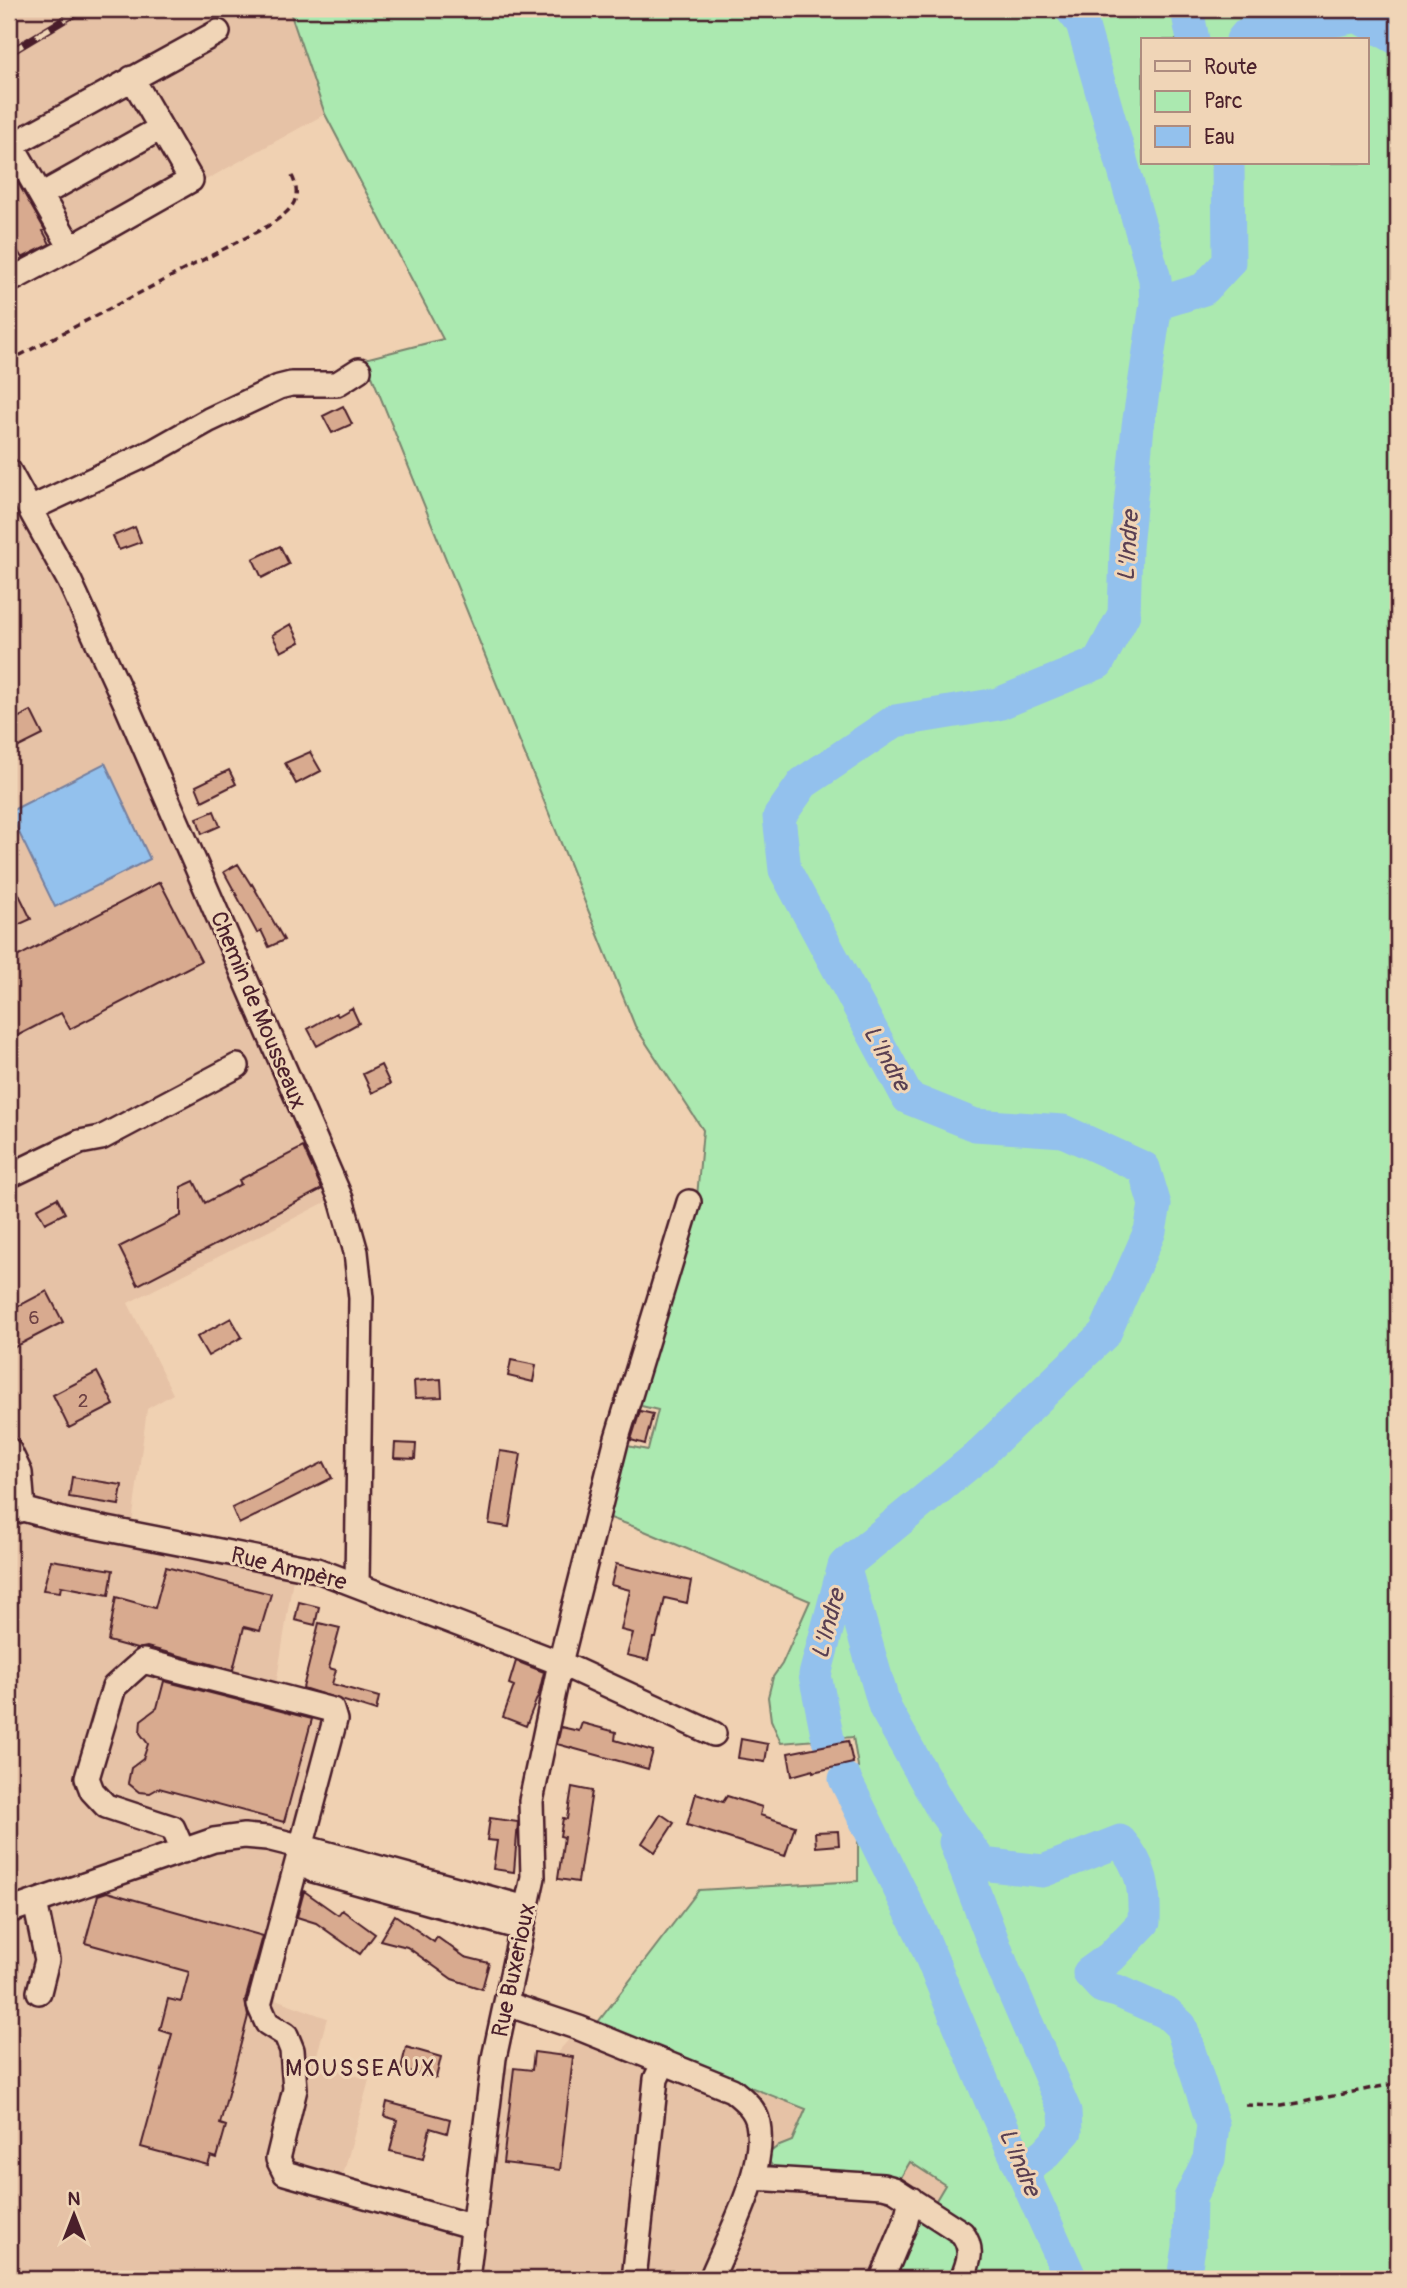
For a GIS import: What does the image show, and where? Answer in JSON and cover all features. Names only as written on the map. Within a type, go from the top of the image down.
[{"type":"street","points":[[71,248],[12,145],[218,32]]},
{"type":"street","points":[[9,281],[191,180],[132,78]]},
{"type":"street","points":[[41,195],[161,128]]},
{"type":"street","points":[[30,509],[154,451],[209,420],[279,387],[291,384],[337,384],[359,370]]},
{"type":"street","name":"Chemin de Mousseaux","points":[[9,471],[70,582],[125,702],[341,1199],[356,1252],[362,1297],[357,1584]]},
{"type":"street","points":[[9,1176],[80,1142],[101,1138],[237,1066]]},
{"type":"street","points":[[560,1663],[617,1438],[689,1202]]},
{"type":"street","points":[[9,1450],[20,1473],[16,1511]]},
{"type":"street","name":"Rue Ampère","points":[[16,1511],[317,1570],[560,1663],[714,1734]]},
{"type":"street","points":[[183,1851],[173,1828],[106,1806],[92,1791],[87,1778],[114,1687],[143,1661],[332,1710],[335,1720],[303,1847],[258,2005],[267,2023],[286,2035],[292,2049],[295,2089],[278,2159],[285,2173],[474,2227]]},
{"type":"street","name":"Rue Buxerioux","points":[[467,2279],[494,2058],[533,1877],[531,1801],[560,1663]]},
{"type":"street","points":[[9,1911],[214,1840],[244,1836],[267,1838],[303,1847],[524,1918]]},
{"type":"street","points":[[313,1870],[524,1918]]},
{"type":"street","points":[[34,1902],[47,1960],[39,1992]]},
{"type":"street","points":[[507,2004],[579,2028],[664,2062],[732,2090],[748,2102],[758,2122],[759,2148],[753,2178],[710,2279]]},
{"type":"street","points":[[634,2279],[656,2079],[664,2062]]},
{"type":"street","points":[[753,2178],[883,2186],[894,2189],[962,2233],[968,2240],[970,2251],[962,2279]]},
{"type":"street","points":[[883,2279],[905,2224],[911,2199]]},
{"type":"path","points":[[9,361],[268,226],[289,212],[296,197],[297,185],[291,174]]},
{"type":"path","points":[[1245,2105],[1283,2106],[1398,2083]]},
{"type":"shaded area","points":[[9,9],[289,9],[325,114],[9,289]]},
{"type":"shaded area","points":[[9,445],[92,610],[349,1190],[128,1303],[173,1394],[147,1409],[132,1523],[297,1553],[276,1685],[348,1706],[270,1997],[327,2018],[315,2062],[369,2080],[342,2179],[454,2212],[483,2254],[504,2067],[531,2070],[534,2052],[556,2054],[573,2035],[578,2019],[950,2167],[990,2279],[9,2279]]},
{"type":"green space","points":[[289,9],[1398,9],[1398,2279],[965,2279],[972,2259],[932,2207],[945,2185],[910,2162],[897,2184],[788,2174],[774,2168],[765,2156],[792,2141],[806,2109],[595,2026],[699,1890],[858,1881],[858,1766],[853,1737],[781,1743],[771,1720],[768,1697],[773,1677],[782,1664],[810,1601],[602,1515],[622,1445],[648,1450],[658,1410],[633,1404],[696,1208],[703,1130],[635,1026],[365,359],[443,339],[325,114]]},
{"type":"green space","points":[[922,2220],[963,2246],[954,2279],[910,2279],[891,2272],[916,2222]]},
{"type":"water","points":[[105,763],[150,859],[55,907],[9,812]]},
{"type":"building","points":[[9,167],[45,230],[43,231],[50,244],[22,258],[17,250],[9,254]]},
{"type":"building","points":[[343,406],[352,424],[332,433],[323,416]]},
{"type":"building","points":[[135,527],[141,542],[119,550],[113,536]]},
{"type":"building","points":[[280,546],[289,564],[262,578],[253,559]]},
{"type":"building","points":[[291,624],[300,642],[281,652],[272,635]]},
{"type":"building","points":[[31,711],[43,735],[9,752],[9,722]]},
{"type":"building","points":[[310,752],[321,771],[296,784],[285,763]]},
{"type":"building","points":[[229,770],[236,784],[202,801],[196,786]]},
{"type":"building","points":[[214,811],[220,826],[202,834],[197,818]]},
{"type":"building","points":[[238,864],[284,940],[269,947],[261,930],[257,933],[224,872]]},
{"type":"building","points":[[9,874],[31,919],[9,929]]},
{"type":"building","points":[[160,882],[201,961],[70,1029],[61,1013],[9,1040],[9,961]]},
{"type":"building","points":[[352,1008],[359,1023],[317,1046],[308,1029],[336,1013],[338,1016]]},
{"type":"building","points":[[381,1065],[390,1084],[372,1093],[363,1074]]},
{"type":"building","points":[[303,1147],[322,1189],[138,1285],[119,1247],[181,1216],[181,1187],[194,1181],[205,1203],[241,1184],[239,1180]]},
{"type":"building","points":[[57,1198],[65,1213],[45,1223],[37,1209]]},
{"type":"building","points":[[47,1291],[63,1322],[9,1350],[9,1311]]},
{"type":"building","points":[[231,1318],[242,1337],[208,1356],[197,1337]]},
{"type":"building","points":[[511,1360],[536,1365],[533,1382],[508,1376]]},
{"type":"building","points":[[97,1372],[114,1405],[69,1428],[53,1395]]},
{"type":"building","points":[[441,1379],[442,1397],[415,1398],[414,1381]]},
{"type":"building","points":[[640,1411],[653,1414],[645,1444],[631,1440]]},
{"type":"building","points":[[395,1443],[416,1444],[415,1459],[394,1458]]},
{"type":"building","points":[[500,1451],[521,1454],[509,1527],[489,1524]]},
{"type":"building","points":[[324,1462],[332,1478],[239,1524],[232,1508]]},
{"type":"building","points":[[72,1477],[122,1485],[119,1505],[69,1497]]},
{"type":"building","points":[[51,1560],[113,1570],[109,1595],[61,1586],[60,1592],[43,1590]]},
{"type":"building","points":[[616,1564],[691,1581],[687,1603],[665,1598],[648,1660],[627,1655],[633,1633],[621,1630],[630,1590],[611,1585]]},
{"type":"building","points":[[166,1567],[271,1594],[260,1631],[244,1627],[233,1670],[147,1647],[137,1649],[108,1641],[116,1597],[155,1608]]},
{"type":"building","points":[[299,1602],[319,1607],[315,1625],[295,1620]]},
{"type":"building","points":[[319,1623],[340,1628],[329,1668],[336,1670],[332,1684],[379,1697],[376,1711],[303,1688]]},
{"type":"building","points":[[516,1661],[544,1672],[526,1726],[503,1717],[514,1686],[509,1684]]},
{"type":"building","points":[[164,1681],[312,1719],[284,1822],[159,1788],[150,1793],[139,1792],[128,1783],[131,1768],[143,1759],[148,1744],[140,1733],[141,1720],[157,1708]]},
{"type":"building","points":[[582,1723],[616,1732],[615,1740],[653,1751],[648,1769],[557,1744],[561,1727],[579,1731]]},
{"type":"building","points":[[741,1739],[768,1744],[765,1762],[738,1758]]},
{"type":"building","points":[[848,1741],[853,1763],[792,1776],[788,1753]]},
{"type":"building","points":[[572,1787],[592,1791],[578,1882],[558,1879],[564,1837],[560,1836],[563,1818],[567,1819]]},
{"type":"building","points":[[696,1793],[723,1802],[727,1796],[762,1807],[760,1815],[795,1826],[785,1856],[687,1825]]},
{"type":"building","points":[[661,1814],[674,1823],[655,1852],[642,1843]]},
{"type":"building","points":[[490,1818],[518,1822],[514,1872],[493,1869],[497,1841],[487,1840]]},
{"type":"building","points":[[838,1831],[839,1845],[816,1847],[815,1832]]},
{"type":"building","points":[[304,1891],[338,1915],[342,1910],[375,1934],[360,1954],[316,1923],[297,1917]]},
{"type":"building","points":[[107,1892],[263,1936],[245,2001],[248,2016],[220,2124],[226,2126],[217,2158],[211,2156],[208,2165],[141,2147],[172,2034],[160,2030],[168,1999],[181,2002],[189,1972],[85,1943],[98,1895]]},
{"type":"building","points":[[395,1915],[434,1942],[437,1937],[465,1957],[489,1963],[482,1989],[452,1979],[407,1947],[380,1940]]},
{"type":"building","points":[[406,2047],[441,2057],[436,2078],[401,2069]]},
{"type":"building","points":[[534,2052],[573,2057],[560,2170],[503,2163],[514,2068],[532,2070]]},
{"type":"building","points":[[387,2102],[450,2119],[447,2133],[430,2128],[423,2159],[390,2151],[397,2120],[384,2116]]},
{"type":"waterway","name":"L'Indre","points":[[828,1739],[815,1675],[844,1566],[978,1456],[1105,1333],[1150,1231],[1155,1205],[1144,1168],[1063,1131],[975,1125],[908,1098],[785,870],[779,817],[803,783],[895,721],[998,704],[1098,663],[1124,614],[1126,548],[1138,426],[1156,304],[1155,279],[1082,23],[1071,9]]},
{"type":"waterway","name":"L'Indre","points":[[1187,9],[1193,38]]},
{"type":"waterway","name":"L'Indre","points":[[1244,38],[1247,34],[1279,31],[1357,16],[1398,39]]},
{"type":"waterway","name":"L'Indre","points":[[1156,304],[1204,289],[1229,262],[1228,164]]},
{"type":"waterway","points":[[844,1566],[885,1708],[942,1809],[982,1864],[1043,1871],[1120,1841],[1134,1860],[1143,1889],[1144,1922],[1111,1957],[1089,1973],[1102,1987],[1167,2013],[1181,2026],[1213,2125],[1209,2159],[1190,2198],[1189,2247],[1184,2279]]},
{"type":"waterway","name":"L'Indre","points":[[845,1779],[921,1933],[990,2099],[1071,2279]]},
{"type":"waterway","points":[[955,1842],[1004,1970],[1065,2111],[1066,2131],[1046,2153],[1023,2170]]},
{"type":"railway","points":[[9,53],[82,9]]},
{"type":"district","name":"MOUSSEAUX","points":[[361,2068]]}]
